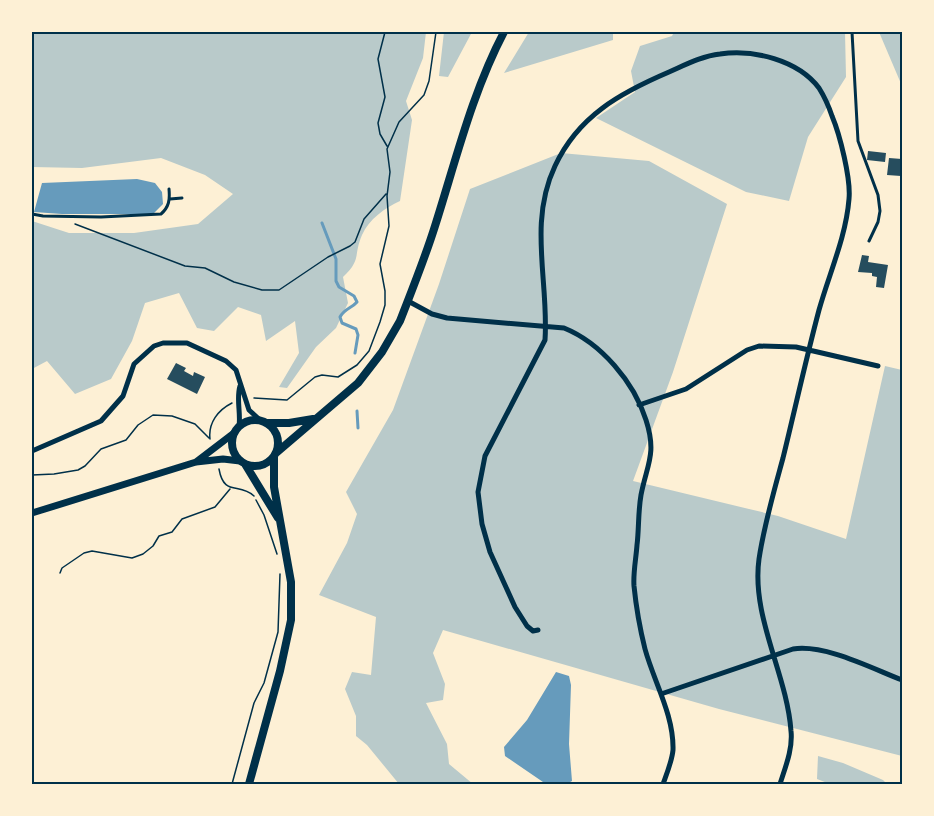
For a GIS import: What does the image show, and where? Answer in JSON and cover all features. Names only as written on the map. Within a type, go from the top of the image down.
[{"type":"main road","points":[[242,463],[262,465],[344,397],[372,367],[393,334],[408,301],[434,228],[484,74],[504,32]]},
{"type":"main road","points":[[279,520],[232,448],[236,430],[245,422],[289,423],[315,419]]},
{"type":"main road","points":[[249,784],[280,671],[291,620],[290,574],[274,487],[275,455],[278,442],[277,435],[264,422]]},
{"type":"street","points":[[538,630],[527,626],[498,571],[482,524],[478,492],[485,456],[545,340],[540,217],[548,181],[567,142],[580,126],[611,102],[651,79],[707,56],[735,52],[779,61],[799,70],[820,89],[834,121],[847,170],[849,199],[844,226],[809,350],[758,562],[762,609],[792,733],[788,758],[780,784]]},
{"type":"street","points":[[408,301],[432,314],[447,318],[564,328],[587,339],[623,377],[639,405],[652,440],[652,459],[641,496],[634,587],[645,649],[661,694],[673,749],[663,784]]},
{"type":"street","points":[[32,450],[101,421],[123,396],[134,364],[154,346],[163,343],[187,343],[226,361],[236,370],[249,410],[264,422]]},
{"type":"street","points":[[639,405],[686,389],[752,348],[790,346],[878,366]]},
{"type":"street","points":[[196,462],[236,430],[240,411],[237,395],[240,386]]},
{"type":"street","points":[[32,513],[196,462],[224,459],[242,463]]},
{"type":"street","points":[[661,694],[793,649],[815,648],[903,680]]},
{"type":"lane","points":[[852,32],[858,141],[878,195],[880,211],[878,222],[869,241]]},
{"type":"lane","points":[[32,214],[152,216],[167,210],[170,189]]},
{"type":"lane","points":[[170,199],[182,198]]},
{"type":"path","points":[[386,32],[378,59],[386,97],[378,123],[380,134],[387,146]]},
{"type":"path","points":[[248,399],[287,400],[315,377],[322,375],[338,377],[347,373],[369,351],[384,305],[384,279],[380,264],[389,226],[387,194],[390,172],[386,154],[387,146],[399,122],[424,95],[429,81],[436,32]]},
{"type":"path","points":[[57,216],[185,266],[205,267],[234,282],[262,290],[279,290],[355,242],[364,219],[387,194]]},
{"type":"path","points":[[210,439],[209,431],[212,421],[219,412],[235,402]]},
{"type":"path","points":[[32,475],[78,470],[101,449],[126,440],[138,425],[153,415],[172,416],[195,424],[214,446]]},
{"type":"path","points":[[218,464],[221,479],[230,488],[244,490],[255,497],[272,537],[278,562]]},
{"type":"path","points":[[60,573],[62,568],[84,553],[93,551],[132,558],[143,554],[153,546],[159,536],[172,532],[182,519],[215,507],[230,488]]},
{"type":"path","points":[[232,784],[254,703],[264,683],[278,632],[280,573]]},
{"type":"shaded area","points":[[32,32],[426,32],[423,58],[406,101],[412,120],[400,201],[378,215],[365,229],[353,266],[343,277],[348,303],[336,328],[316,347],[287,388],[279,387],[299,353],[295,321],[266,341],[261,315],[238,307],[214,331],[197,328],[179,293],[145,303],[132,341],[111,379],[75,394],[47,361],[32,369],[32,221],[69,233],[134,233],[198,224],[233,194],[205,175],[161,158],[82,168],[32,167]]},
{"type":"shaded area","points":[[444,32],[472,32],[448,77],[439,76]]},
{"type":"shaded area","points":[[529,32],[613,32],[613,40],[504,73]]},
{"type":"shaded area","points":[[674,32],[845,32],[846,77],[808,137],[789,201],[746,192],[596,118],[635,92],[631,71],[640,46],[672,36]]},
{"type":"shaded area","points":[[879,32],[902,32],[902,86]]},
{"type":"shaded area","points":[[561,153],[649,161],[727,204],[673,372],[633,481],[778,516],[846,539],[885,366],[902,370],[902,756],[719,709],[443,630],[433,653],[445,684],[443,700],[426,703],[447,744],[449,764],[473,784],[399,784],[367,745],[356,736],[356,716],[345,689],[352,672],[371,675],[376,617],[319,595],[347,543],[357,514],[346,492],[393,410],[439,284],[470,189]]},
{"type":"shaded area","points":[[818,756],[843,763],[883,780],[887,784],[830,784],[817,779]]},
{"type":"water","points":[[137,179],[155,183],[162,192],[163,204],[153,214],[34,212],[42,183]]},
{"type":"water","points":[[556,672],[569,676],[571,685],[569,744],[572,781],[558,785],[543,782],[505,756],[504,747],[527,720]]},
{"type":"building","points":[[868,151],[886,153],[885,162],[867,160]]},
{"type":"building","points":[[889,158],[902,159],[901,176],[887,175]]},
{"type":"building","points":[[862,255],[869,256],[868,262],[888,265],[884,288],[876,287],[877,277],[872,276],[872,273],[858,272]]},
{"type":"building","points":[[176,363],[186,368],[184,371],[193,376],[194,372],[205,377],[197,394],[167,379]]},
{"type":"waterway","points":[[322,223],[336,259],[336,281],[339,287],[354,296],[357,302],[340,317],[342,323],[356,329],[358,335],[355,353]]},
{"type":"waterway","points":[[357,411],[358,428]]}]
